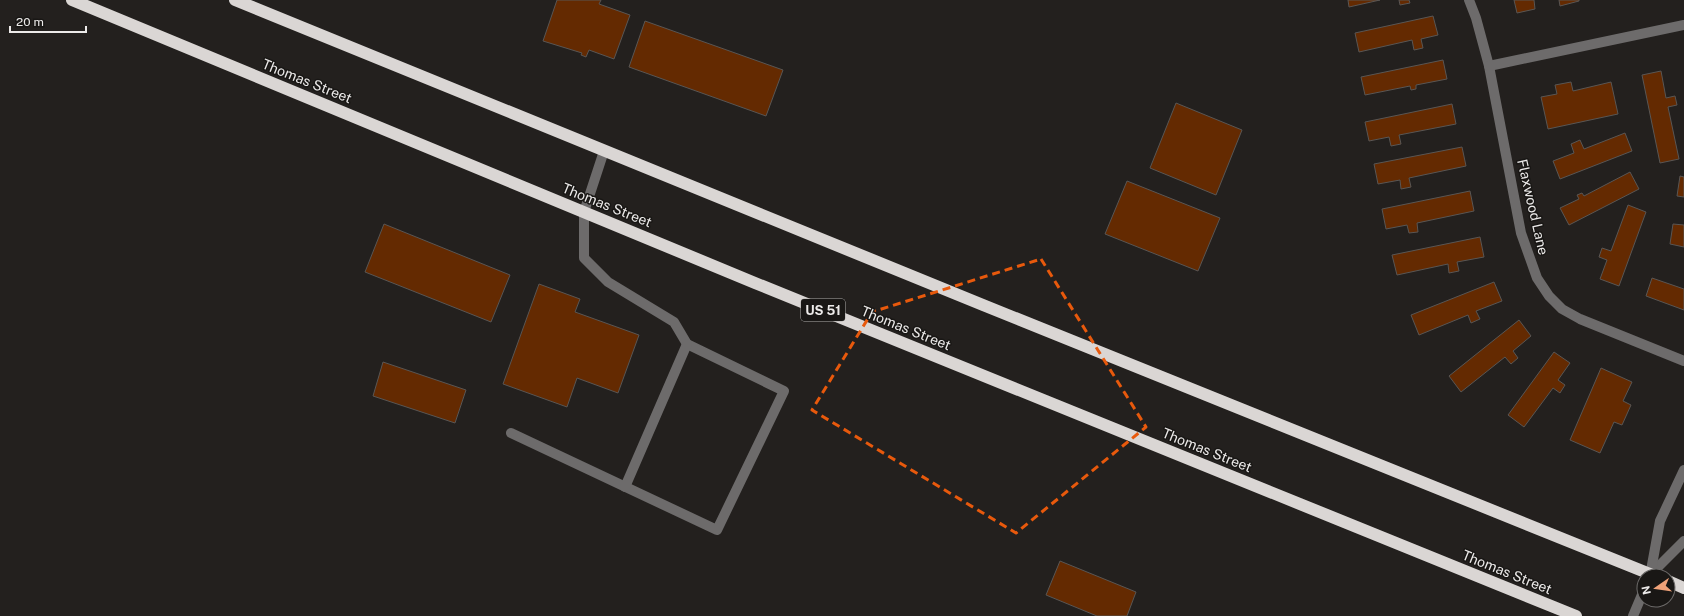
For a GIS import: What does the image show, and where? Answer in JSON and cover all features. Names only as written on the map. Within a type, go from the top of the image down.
[{"type":"highway","points":[[235,0],[983,305],[1636,569]]},
{"type":"highway","name":"Thomas Street","points":[[77,1],[584,212],[1576,616]]},
{"type":"street","name":"Flaxwood Lane","points":[[1469,0],[1476,18],[1489,66],[1521,233],[1537,278],[1549,296],[1562,309],[1580,319],[1684,360]]},
{"type":"street","points":[[1489,66],[1684,25]]},
{"type":"street","points":[[511,433],[717,530],[784,391],[687,344],[674,322],[608,282],[584,258],[584,212],[604,150]]},
{"type":"street","points":[[625,487],[687,344]]},
{"type":"street","points":[[1653,568],[1660,521],[1684,470]]},
{"type":"street","points":[[1659,568],[1684,541]]},
{"type":"highlighted area","points":[[1041,259],[1146,427],[1016,533],[812,410],[872,312]]},
{"type":"building","points":[[557,0],[601,0],[599,4],[630,15],[614,59],[589,50],[586,57],[581,55],[582,53],[543,41]]},
{"type":"building","points":[[1348,0],[1380,0],[1349,7]]},
{"type":"building","points":[[1399,0],[1409,0],[1410,3],[1400,5]]},
{"type":"building","points":[[1514,0],[1534,0],[1535,9],[1517,13]]},
{"type":"building","points":[[1559,0],[1579,0],[1579,1],[1560,6]]},
{"type":"building","points":[[1433,16],[1438,35],[1421,39],[1423,48],[1414,50],[1412,40],[1359,52],[1355,33]]},
{"type":"building","points":[[645,21],[783,70],[766,116],[629,67]]},
{"type":"building","points":[[1443,60],[1447,79],[1416,85],[1416,89],[1411,90],[1410,86],[1365,95],[1361,77]]},
{"type":"building","points":[[1661,71],[1666,98],[1675,96],[1677,105],[1668,107],[1679,159],[1660,163],[1642,75]]},
{"type":"building","points":[[1571,82],[1573,91],[1611,82],[1618,114],[1548,129],[1541,97],[1557,94],[1555,85]]},
{"type":"building","points":[[1176,103],[1242,130],[1216,195],[1150,168]]},
{"type":"building","points":[[1452,104],[1456,124],[1399,135],[1401,144],[1391,146],[1389,137],[1369,141],[1365,122]]},
{"type":"building","points":[[1625,133],[1632,151],[1560,179],[1553,161],[1574,153],[1571,144],[1580,140],[1584,149]]},
{"type":"building","points":[[1462,147],[1466,166],[1409,178],[1411,187],[1401,189],[1400,180],[1378,184],[1374,164]]},
{"type":"building","points":[[1630,172],[1639,189],[1569,225],[1560,208],[1579,199],[1577,195],[1582,193],[1584,196]]},
{"type":"building","points":[[1680,176],[1684,177],[1684,197],[1677,196]]},
{"type":"building","points":[[1127,181],[1220,218],[1198,271],[1105,234]]},
{"type":"building","points":[[1470,191],[1474,211],[1417,223],[1418,232],[1409,233],[1407,225],[1386,229],[1382,209]]},
{"type":"building","points":[[1628,205],[1646,212],[1619,286],[1600,279],[1607,260],[1599,257],[1602,248],[1611,251]]},
{"type":"building","points":[[384,224],[510,275],[491,322],[365,272]]},
{"type":"building","points":[[1673,224],[1684,225],[1684,247],[1670,244]]},
{"type":"building","points":[[1480,237],[1484,257],[1457,262],[1459,271],[1449,273],[1448,264],[1397,275],[1392,255]]},
{"type":"building","points":[[1652,278],[1684,289],[1684,310],[1646,296]]},
{"type":"building","points":[[1494,282],[1502,301],[1476,311],[1480,319],[1471,323],[1468,315],[1419,335],[1411,315]]},
{"type":"building","points":[[539,284],[580,299],[575,312],[639,335],[618,393],[577,378],[567,407],[503,384]]},
{"type":"building","points":[[1519,320],[1531,336],[1513,351],[1518,358],[1511,364],[1505,357],[1461,392],[1449,376]]},
{"type":"building","points":[[1554,352],[1570,363],[1558,380],[1565,385],[1560,393],[1553,388],[1524,427],[1508,415]]},
{"type":"building","points":[[383,362],[466,390],[455,423],[373,396]]},
{"type":"building","points":[[1601,368],[1632,382],[1623,401],[1631,405],[1622,425],[1614,422],[1600,453],[1570,440]]},
{"type":"building","points":[[1060,561],[1136,592],[1127,616],[1097,616],[1046,595]]}]
